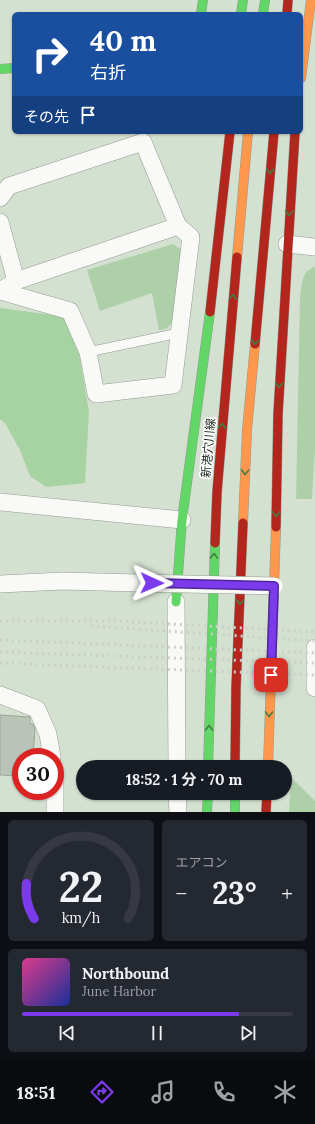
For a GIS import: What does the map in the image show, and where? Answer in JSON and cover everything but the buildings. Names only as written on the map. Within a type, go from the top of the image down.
[{"type":"street","points":[[201,12],[203,0]]},
{"type":"street","points":[[242,12],[243,0]]},
{"type":"street","points":[[263,12],[265,0]]},
{"type":"street","points":[[287,12],[288,0]]},
{"type":"street","points":[[303,62],[311,0]]},
{"type":"street","points":[[0,69],[12,68]]},
{"type":"street","points":[[177,760],[175,687],[176,602],[182,520],[217,260],[230,134]]},
{"type":"street","name":"新港穴川線","points":[[208,760],[217,492],[248,134]]},
{"type":"street","points":[[235,760],[236,687],[247,430],[274,134]]},
{"type":"street","points":[[268,760],[278,414],[287,244],[295,134]]},
{"type":"street","points":[[0,291],[70,311],[88,352],[96,394],[173,385],[191,236],[178,226],[144,142],[10,186],[2,190]]},
{"type":"street","points":[[0,222],[16,281]]},
{"type":"street","points":[[0,291],[16,281],[178,226]]},
{"type":"street","points":[[287,244],[315,247]]},
{"type":"street","points":[[0,502],[182,520]]},
{"type":"street","points":[[0,584],[63,581],[274,586]]},
{"type":"street","points":[[315,648],[315,688]]},
{"type":"street","points":[[0,695],[37,708],[48,734],[50,748]]},
{"type":"street","points":[[55,800],[55,812]]},
{"type":"street","points":[[177,800],[178,812]]},
{"type":"street","points":[[207,812],[208,800]]},
{"type":"street","points":[[235,800],[235,812]]},
{"type":"street","points":[[266,812],[267,800]]},
{"type":"lane","points":[[88,352],[179,333]]},
{"type":"green space","points":[[173,244],[182,250],[173,322],[166,329],[159,330],[152,293],[100,311],[87,270]]},
{"type":"green space","points":[[315,267],[315,449],[312,499],[296,499],[300,297],[305,275],[310,269]]},
{"type":"green space","points":[[0,308],[67,317],[76,336],[89,412],[85,483],[46,487],[30,476],[20,450],[5,423],[0,419]]},
{"type":"green space","points":[[292,778],[315,801],[315,812],[289,812],[290,800],[292,800]]},
{"type":"railway","points":[[0,621],[116,621],[315,632]]},
{"type":"railway","points":[[91,626],[315,641]]},
{"type":"railway","points":[[0,640],[315,653]]},
{"type":"railway","points":[[0,652],[315,663]]},
{"type":"railway","points":[[0,663],[315,675]]},
{"type":"traffic: fast","points":[[201,12],[203,0]]},
{"type":"traffic: fast","points":[[241,12],[243,0]]},
{"type":"traffic: fast","points":[[263,12],[265,0]]},
{"type":"traffic: fast","points":[[0,69],[12,68]]},
{"type":"traffic: fast","points":[[176,602],[182,520],[210,312]]},
{"type":"traffic: fast","points":[[208,760],[215,543]]},
{"type":"traffic: fast","points":[[207,812],[208,800]]},
{"type":"traffic: fast","points":[[235,800],[235,812]]},
{"type":"traffic: slow","points":[[303,62],[311,0]]},
{"type":"traffic: slow","points":[[237,257],[248,134]]},
{"type":"traffic: slow","points":[[243,523],[247,430],[255,344]]},
{"type":"traffic: slow","points":[[268,760],[276,527]]},
{"type":"traffic: jam","points":[[287,12],[288,0]]},
{"type":"traffic: jam","points":[[210,312],[230,134]]},
{"type":"traffic: jam","points":[[255,344],[274,134]]},
{"type":"traffic: jam","points":[[276,527],[278,414],[295,134]]},
{"type":"traffic: jam","points":[[215,543],[217,492],[237,257]]},
{"type":"traffic: jam","points":[[235,760],[236,687],[243,523]]},
{"type":"traffic: jam","points":[[266,812],[267,800]]},
{"type":"route","points":[[152,583],[274,586],[271,675]]}]
